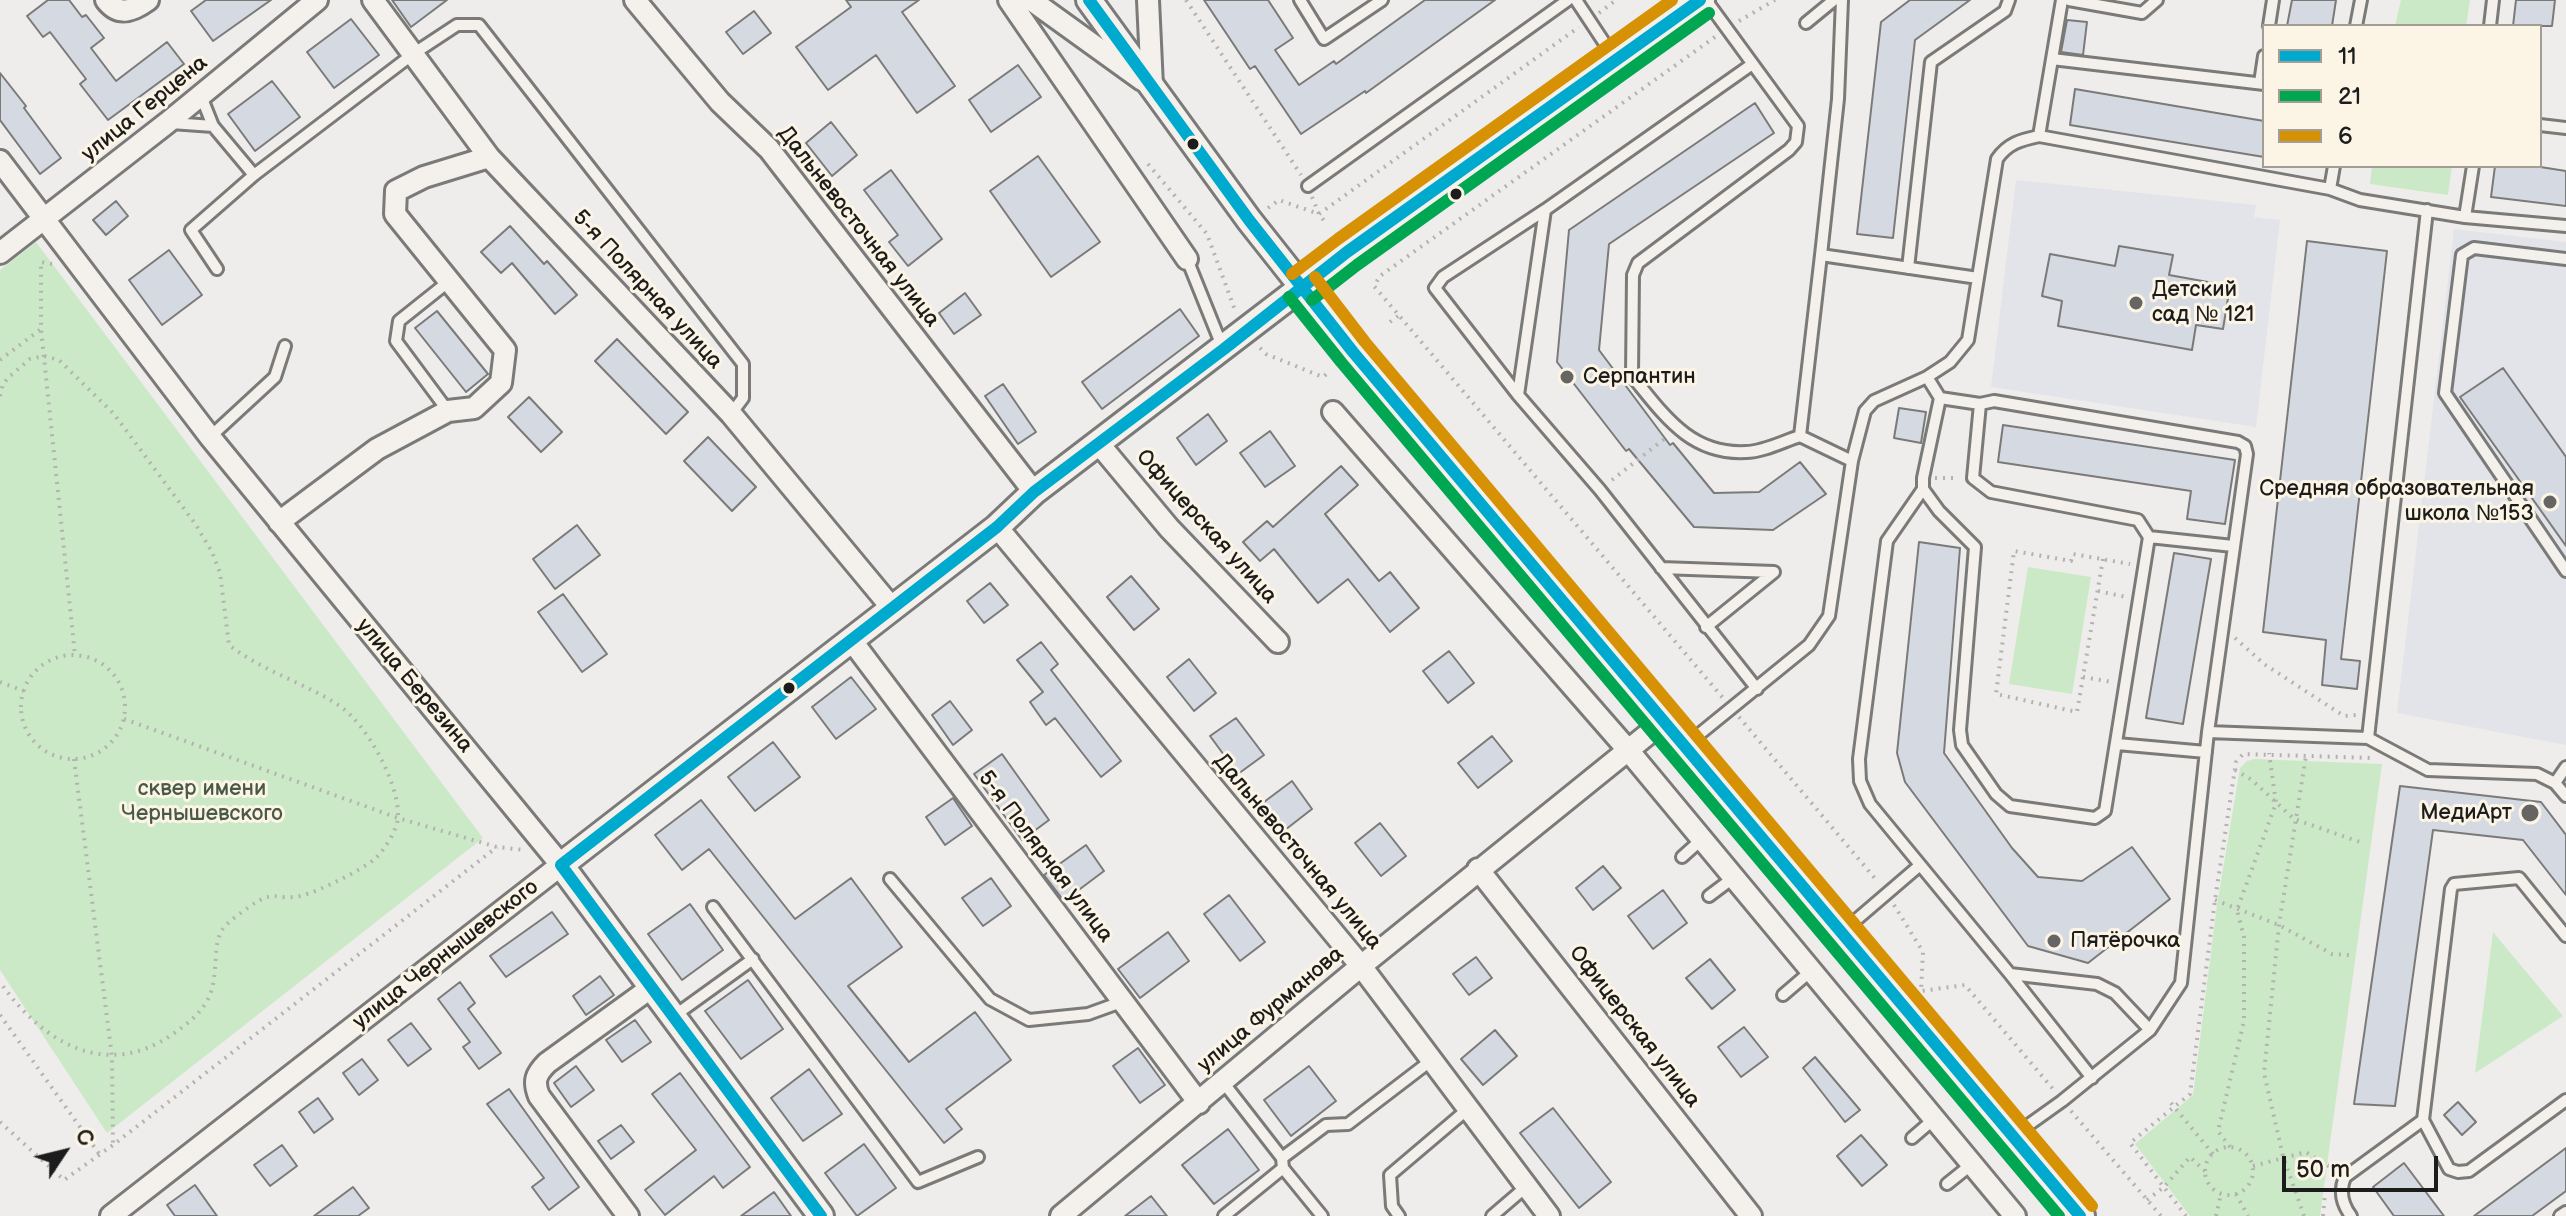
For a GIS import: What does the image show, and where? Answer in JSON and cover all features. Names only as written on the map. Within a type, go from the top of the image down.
[{"type":"main road","name":"улица Чернышевского","points":[[1302,287],[1700,0]]},
{"type":"main road","points":[[1302,287],[2013,1137],[2071,1214]]},
{"type":"street","points":[[106,0],[119,11],[138,8],[148,0]]},
{"type":"street","name":"улица Герцена","points":[[0,253],[201,96],[317,0]]},
{"type":"street","name":"5-я Полярная улица","points":[[373,0],[489,157],[731,414],[892,608]]},
{"type":"street","name":"Дальневосточная улица","points":[[635,0],[720,102],[769,149],[1034,492]]},
{"type":"street","points":[[1009,0],[1187,259]]},
{"type":"street","points":[[1031,0],[1152,86]]},
{"type":"street","points":[[1089,0],[1302,287]]},
{"type":"street","points":[[1148,0],[1152,86]]},
{"type":"street","points":[[279,522],[377,449],[448,411],[474,408],[501,383],[505,350],[395,214],[396,191],[424,177],[489,157]]},
{"type":"street","name":"улица Березина","points":[[0,161],[210,437],[561,865],[674,1016],[815,1214]]},
{"type":"street","name":"улица Чернышевского","points":[[114,1215],[852,641],[997,527],[1034,492],[1302,287]]},
{"type":"street","points":[[1333,412],[1628,750],[2015,1216]]},
{"type":"street","name":"Офицерская улица","points":[[1099,444],[1169,528],[1278,642]]},
{"type":"street","name":"Дальневосточная улица","points":[[997,527],[1361,966],[1549,1216]]},
{"type":"street","name":"5-я Полярная улица","points":[[852,641],[1199,1103]]},
{"type":"street","name":"улица Фурманова","points":[[1061,1216],[1478,869],[1663,722]]},
{"type":"street","name":"Офицерская улица","points":[[1478,869],[1751,1216]]},
{"type":"street","points":[[628,1216],[539,1096],[534,1084],[547,1063],[652,987]]},
{"type":"lane","points":[[1300,0],[1324,39],[1382,0]]},
{"type":"lane","points":[[1308,186],[1568,0]]},
{"type":"lane","points":[[1576,0],[1616,61]]},
{"type":"lane","points":[[1706,0],[1798,126],[1796,142],[1638,263],[1633,275],[1632,376],[1676,429],[1712,450],[1749,453],[1800,436],[1852,461]]},
{"type":"lane","points":[[1806,23],[1834,0]]},
{"type":"lane","points":[[1800,436],[1838,99],[1842,0]]},
{"type":"lane","points":[[1908,268],[1931,62],[2005,11],[2009,0]]},
{"type":"lane","points":[[2039,136],[2062,0]]},
{"type":"lane","points":[[2069,0],[2142,13],[2157,0]]},
{"type":"lane","points":[[2269,24],[2273,0]]},
{"type":"lane","points":[[2356,24],[2361,0]]},
{"type":"lane","points":[[2490,24],[2493,0]]},
{"type":"lane","points":[[217,269],[191,230],[254,175],[413,54],[457,25],[479,25],[743,364],[743,398],[731,414]]},
{"type":"lane","points":[[2052,59],[2262,83]]},
{"type":"lane","points":[[1751,65],[1545,210],[1443,277],[1435,288],[1757,689]]},
{"type":"lane","points":[[201,96],[213,126],[254,175]]},
{"type":"lane","points":[[167,123],[213,126]]},
{"type":"lane","points":[[2542,125],[2566,128]]},
{"type":"lane","points":[[1684,746],[1809,645],[1829,616],[1852,461],[1865,411],[1874,401],[1927,377],[1950,362],[1968,340],[1997,159],[2004,149],[2016,141],[2039,136],[2330,189],[2360,200],[2465,217],[2566,226]]},
{"type":"lane","points":[[2330,189],[2334,168]]},
{"type":"lane","points":[[2465,217],[2473,168]]},
{"type":"lane","points":[[1518,395],[1545,210]]},
{"type":"lane","points":[[2368,738],[2427,210]]},
{"type":"lane","points":[[2566,259],[2474,248],[2462,255],[2445,393],[2566,571]]},
{"type":"lane","points":[[1821,255],[1978,278]]},
{"type":"lane","points":[[1187,259],[1224,349]]},
{"type":"lane","points":[[448,282],[399,321],[396,341],[448,411]]},
{"type":"lane","points":[[210,437],[275,377],[285,346]]},
{"type":"lane","points":[[1927,377],[1940,398],[1923,484],[1887,541],[1859,759],[1860,781],[1870,804],[2092,1078]]},
{"type":"lane","points":[[1940,398],[1980,404],[1994,401],[2238,442],[2245,446],[2247,454],[2208,732],[2181,983],[2174,998],[2150,1030],[2013,1137]]},
{"type":"lane","points":[[1923,484],[1939,511],[1975,547],[1960,730],[1962,745],[1996,794],[2010,806],[2095,818],[2105,811],[2108,801],[2149,537],[2138,520],[1991,492],[1973,478],[1980,404]]},
{"type":"lane","points":[[2149,537],[2233,546]]},
{"type":"lane","points":[[1661,568],[1774,572],[1706,627]]},
{"type":"lane","points":[[2208,732],[2368,738],[2428,770],[2537,774],[2555,783],[2566,796]]},
{"type":"lane","points":[[2117,744],[2206,752]]},
{"type":"lane","points":[[2555,783],[2566,767]]},
{"type":"lane","points":[[1682,857],[1701,840]]},
{"type":"lane","points":[[1840,933],[1919,866]]},
{"type":"lane","points":[[1709,896],[1733,878]]},
{"type":"lane","points":[[2566,936],[2519,878],[2454,884],[2423,1120],[2449,1169],[2469,1171],[2566,1100]]},
{"type":"lane","points":[[890,879],[990,999],[1029,1020],[1088,1014],[1124,1001]]},
{"type":"lane","points":[[713,907],[918,1182],[978,1157]]},
{"type":"lane","points":[[674,1016],[753,959]]},
{"type":"lane","points":[[1783,995],[1811,971]]},
{"type":"lane","points":[[2010,974],[2097,984],[2115,993],[2150,1030]]},
{"type":"lane","points":[[1224,1216],[1326,1125],[1348,1124],[1433,1059]]},
{"type":"lane","points":[[1223,1082],[1322,1216]]},
{"type":"lane","points":[[1399,1216],[1392,1206],[1390,1175],[1469,1108]]},
{"type":"lane","points":[[1912,1138],[1934,1119]]},
{"type":"lane","points":[[2351,1216],[2341,1197],[2345,1177],[2423,1120]]},
{"type":"lane","points":[[1947,1184],[1972,1164]]},
{"type":"lane","points":[[1492,1216],[1527,1186]]},
{"type":"lane","points":[[2560,1216],[2566,1212]]},
{"type":"path","points":[[1186,0],[1308,186]]},
{"type":"path","points":[[1319,214],[1616,0]]},
{"type":"path","points":[[1775,0],[1727,29],[1380,276],[1374,286],[1887,893],[1923,952],[1921,991],[1965,985],[2161,1216]]},
{"type":"path","points":[[1142,157],[1207,234],[1238,319]]},
{"type":"path","points":[[1268,208],[1279,200],[1319,214],[1327,225]]},
{"type":"path","points":[[1212,246],[1220,241]]},
{"type":"path","points":[[62,266],[41,262],[41,329],[75,655]]},
{"type":"path","points":[[1390,322],[1398,316]]},
{"type":"path","points":[[0,360],[41,329]]},
{"type":"path","points":[[1258,347],[1266,354],[1323,377],[1329,372]]},
{"type":"path","points":[[0,396],[3,384],[9,377],[30,359],[44,356],[59,360],[114,414],[196,525],[212,552],[220,573],[229,645],[250,661],[342,707],[372,742],[393,787],[398,818],[387,843],[375,859],[324,888],[299,897],[265,896],[223,928],[219,937],[215,985],[195,1018],[144,1051],[112,1057],[65,1044],[39,1027],[0,982]]},
{"type":"path","points":[[1600,490],[1676,429]]},
{"type":"path","points":[[1923,484],[1973,478]]},
{"type":"path","points":[[2103,559],[2077,712],[1996,694],[2014,551],[2071,561],[2073,554],[2103,559],[2145,566]]},
{"type":"path","points":[[2098,591],[2139,600]]},
{"type":"path","points":[[2225,621],[2239,644],[2264,664],[2344,716],[2371,714]]},
{"type":"path","points":[[75,655],[90,658],[104,665],[122,689],[124,719],[117,735],[106,747],[91,756],[74,759],[47,752],[28,732],[21,705],[24,691],[32,676],[44,664],[59,657],[75,655]]},
{"type":"path","points":[[2083,677],[2127,684]]},
{"type":"path","points":[[0,682],[24,691]]},
{"type":"path","points":[[124,719],[398,818],[497,847],[531,850]]},
{"type":"path","points":[[2147,1200],[2164,1187],[2190,1157],[2205,1171],[2210,1185],[2221,1194],[2242,1192],[2251,1181],[2253,1166],[2245,1153],[2230,1147],[2218,1131],[2244,1021],[2244,937],[2237,910],[2276,803],[2269,753],[2270,735]]},
{"type":"path","points":[[2186,1216],[2130,1143],[2190,1094],[2236,762],[2243,754],[2369,759],[2396,754]]},
{"type":"path","points":[[2304,1216],[2283,1156],[2264,1073],[2279,925],[2306,756]]},
{"type":"path","points":[[74,759],[112,1057],[113,1145]]},
{"type":"path","points":[[2235,770],[2252,780],[2294,819],[2360,842]]},
{"type":"path","points":[[0,1122],[64,1180],[497,847]]},
{"type":"path","points":[[2215,900],[2279,925],[2332,954],[2349,955]]},
{"type":"path","points":[[0,1015],[100,1155]]},
{"type":"path","points":[[2173,1106],[2213,1154]]},
{"type":"path","points":[[2205,1171],[2213,1154],[2230,1147]]},
{"type":"path","points":[[2253,1166],[2306,1152],[2345,1177]]},
{"type":"path","points":[[2216,1216],[2221,1194]]},
{"type":"path","points":[[2236,1194],[2248,1216]]},
{"type":"shaded area","name":"Детский сад № 121","points":[[2016,180],[2256,205],[2254,217],[2280,220],[2256,427],[1991,387]]},
{"type":"shaded area","points":[[2454,229],[2566,242],[2566,745],[2397,713]]},
{"type":"green space","points":[[2401,0],[2470,0],[2466,24],[2395,24]]},
{"type":"green space","points":[[2372,168],[2452,168],[2448,195],[2370,184]]},
{"type":"green space","name":"сквер имени Чернышевского","points":[[36,242],[483,838],[107,1133],[0,970],[0,270]]},
{"type":"green space","points":[[2028,567],[2091,577],[2072,694],[2009,684]]},
{"type":"green space","points":[[2247,761],[2382,764],[2320,1216],[2190,1216],[2135,1144],[2193,1095],[2217,905],[2240,768]]},
{"type":"green space","points":[[2493,932],[2563,1016],[2475,1073]]},
{"type":"building","points":[[48,0],[69,0],[82,17],[86,15],[104,38],[91,48],[116,81],[167,42],[184,64],[108,120],[80,84],[86,79],[50,32],[43,37],[27,16]]},
{"type":"building","points":[[206,0],[271,0],[213,41],[191,11]]},
{"type":"building","points":[[392,0],[447,0],[411,27]]},
{"type":"building","points":[[846,0],[919,0],[902,12],[955,86],[917,113],[876,55],[828,90],[796,47],[851,7]]},
{"type":"building","points":[[1204,0],[1268,0],[1293,38],[1275,50],[1299,85],[1334,61],[1336,64],[1425,0],[1495,0],[1366,93],[1301,134],[1255,66],[1250,69]]},
{"type":"building","points":[[1910,0],[1970,0],[1915,40],[1893,238],[1857,234],[1881,22]]},
{"type":"building","points":[[2292,0],[2336,0],[2332,24],[2287,24]]},
{"type":"building","points":[[2516,0],[2555,0],[2552,26],[2513,24]]},
{"type":"building","points":[[754,11],[771,33],[743,54],[726,32]]},
{"type":"building","points":[[351,19],[379,55],[334,88],[307,52]]},
{"type":"building","points":[[2067,20],[2087,22],[2083,55],[2061,52]]},
{"type":"building","points":[[1018,65],[1041,97],[991,132],[969,100]]},
{"type":"building","points":[[0,73],[61,158],[40,174],[0,120]]},
{"type":"building","points":[[272,81],[300,117],[255,151],[228,114]]},
{"type":"building","points":[[2075,89],[2262,121],[2262,157],[2070,125]]},
{"type":"building","points":[[1755,103],[1774,133],[1609,244],[1599,350],[1670,445],[1673,443],[1714,493],[1759,492],[1800,462],[1826,494],[1773,530],[1694,527],[1629,449],[1626,451],[1557,362],[1569,230]]},
{"type":"building","points":[[831,122],[857,155],[832,176],[806,143]]},
{"type":"building","points":[[1038,156],[1100,242],[1051,277],[990,191]]},
{"type":"building","points":[[2542,167],[2566,171],[2566,206],[2491,197],[2495,168]]},
{"type":"building","points":[[891,170],[942,239],[908,266],[889,242],[898,235],[864,190]]},
{"type":"building","points":[[116,201],[128,216],[106,235],[93,220]]},
{"type":"building","points":[[510,226],[577,295],[555,314],[512,263],[501,273],[481,252]]},
{"type":"building","points":[[2307,241],[2387,251],[2341,659],[2360,661],[2357,689],[2322,685],[2326,640],[2263,632]]},
{"type":"building","points":[[2119,246],[2173,255],[2169,275],[2230,286],[2223,329],[2196,325],[2192,350],[2058,326],[2062,301],[2042,296],[2050,254],[2115,266]]},
{"type":"building","points":[[169,250],[202,295],[162,325],[129,280]]},
{"type":"building","points":[[965,293],[981,315],[954,334],[939,313]]},
{"type":"building","points":[[1180,309],[1199,336],[1102,409],[1082,382]]},
{"type":"building","points":[[437,311],[488,374],[466,392],[415,328]]},
{"type":"building","points":[[617,339],[688,412],[666,434],[595,361]]},
{"type":"building","name":"Средняя образовательная школа №153","points":[[2503,368],[2566,457],[2566,546],[2460,397]]},
{"type":"building","points":[[1003,384],[1036,432],[1018,444],[985,396]]},
{"type":"building","points":[[529,397],[562,432],[541,452],[508,417]]},
{"type":"building","points":[[1899,408],[1926,412],[1921,443],[1894,438]]},
{"type":"building","points":[[1208,414],[1227,441],[1196,465],[1177,438]]},
{"type":"building","points":[[2003,425],[2235,460],[2225,524],[2187,519],[2191,491],[1998,462]]},
{"type":"building","points":[[1270,431],[1295,466],[1265,487],[1240,453]]},
{"type":"building","points":[[708,437],[756,487],[732,511],[684,461]]},
{"type":"building","points":[[1341,466],[1358,485],[1325,514],[1379,581],[1390,572],[1419,608],[1390,632],[1348,579],[1318,603],[1274,549],[1260,561],[1243,542],[1267,521],[1273,527]]},
{"type":"building","points":[[577,525],[600,555],[555,589],[533,559]]},
{"type":"building","points":[[1919,542],[1960,548],[1944,753],[2012,848],[2038,877],[2082,881],[2132,847],[2170,899],[2088,963],[2028,946],[1905,782],[1897,753]]},
{"type":"building","points":[[2174,553],[2211,559],[2183,724],[2146,718]]},
{"type":"building","points":[[1131,576],[1159,609],[1134,630],[1107,597]]},
{"type":"building","points":[[990,583],[1008,605],[984,623],[967,601]]},
{"type":"building","points":[[563,594],[607,654],[582,672],[538,612]]},
{"type":"building","points":[[1041,642],[1058,664],[1051,670],[1121,761],[1101,777],[1055,718],[1046,725],[1030,702],[1043,692],[1017,660]]},
{"type":"building","points":[[1449,651],[1474,683],[1448,703],[1423,671]]},
{"type":"building","points":[[1189,659],[1216,693],[1194,711],[1167,677]]},
{"type":"building","points":[[851,677],[876,709],[836,739],[812,707]]},
{"type":"building","points":[[950,701],[972,730],[953,745],[932,715]]},
{"type":"building","points":[[1236,718],[1264,755],[1238,774],[1210,736]]},
{"type":"building","points":[[1492,736],[1512,761],[1478,788],[1458,763]]},
{"type":"building","points":[[773,742],[800,777],[755,811],[728,777]]},
{"type":"building","points":[[1002,754],[1049,820],[1022,840],[974,774]]},
{"type":"building","points":[[1292,781],[1312,809],[1285,830],[1264,802]]},
{"type":"building","points":[[2400,786],[2541,802],[2566,835],[2566,895],[2523,840],[2433,830],[2395,1106],[2354,1104]]},
{"type":"building","points":[[953,798],[972,826],[945,845],[926,817]]},
{"type":"building","points":[[701,800],[795,919],[851,878],[902,947],[848,986],[909,1062],[975,1012],[1011,1060],[946,1109],[962,1129],[944,1143],[709,849],[682,870],[655,835]]},
{"type":"building","points":[[1380,823],[1406,856],[1381,876],[1355,843]]},
{"type":"building","points":[[1086,845],[1104,871],[1064,901],[1044,875]]},
{"type":"building","points":[[1603,866],[1621,888],[1593,910],[1576,888]]},
{"type":"building","points":[[991,878],[1011,906],[983,926],[962,898]]},
{"type":"building","points":[[1663,890],[1687,923],[1653,949],[1628,916]]},
{"type":"building","points":[[1229,895],[1265,942],[1240,961],[1204,914]]},
{"type":"building","points":[[690,904],[723,950],[682,980],[648,934]]},
{"type":"building","points":[[552,912],[568,934],[506,977],[490,956]]},
{"type":"building","points":[[1168,932],[1189,961],[1140,998],[1118,969]]},
{"type":"building","points":[[1476,957],[1492,978],[1469,995],[1453,974]]},
{"type":"building","points":[[1710,959],[1735,990],[1712,1009],[1686,978]]},
{"type":"building","points":[[600,976],[614,995],[586,1015],[573,996]]},
{"type":"building","points":[[748,980],[783,1029],[741,1059],[705,1011]]},
{"type":"building","points":[[460,982],[475,1003],[468,1009],[501,1053],[479,1069],[463,1047],[470,1042],[438,999]]},
{"type":"building","points":[[635,1020],[651,1042],[622,1062],[606,1040]]},
{"type":"building","points":[[411,1023],[431,1049],[408,1066],[388,1040]]},
{"type":"building","points":[[1744,1027],[1768,1057],[1741,1077],[1718,1047]]},
{"type":"building","points":[[1495,1030],[1517,1056],[1483,1085],[1461,1059]]},
{"type":"building","points":[[1138,1048],[1165,1085],[1140,1103],[1113,1066]]},
{"type":"building","points":[[1815,1057],[1860,1110],[1845,1122],[1803,1068]]},
{"type":"building","points":[[362,1059],[378,1080],[359,1095],[343,1073]]},
{"type":"building","points":[[576,1066],[594,1090],[571,1107],[554,1083]]},
{"type":"building","points":[[1309,1066],[1336,1101],[1291,1136],[1264,1100]]},
{"type":"building","points":[[809,1069],[842,1114],[803,1141],[771,1098]]},
{"type":"building","points":[[680,1073],[750,1167],[723,1188],[714,1176],[665,1215],[645,1190],[696,1150],[652,1094]]},
{"type":"building","points":[[509,1089],[579,1187],[549,1210],[532,1187],[544,1178],[487,1104]]},
{"type":"building","points":[[318,1098],[333,1119],[314,1133],[299,1112]]},
{"type":"building","points":[[2458,1102],[2476,1122],[2462,1135],[2444,1115]]},
{"type":"building","points":[[1553,1108],[1611,1182],[1579,1208],[1520,1133]]},
{"type":"building","points":[[621,1125],[634,1142],[611,1159],[598,1141]]},
{"type":"building","points":[[1228,1129],[1259,1170],[1214,1204],[1182,1165]]},
{"type":"building","points":[[1861,1135],[1887,1165],[1862,1186],[1837,1156]]},
{"type":"building","points":[[864,1144],[896,1188],[857,1216],[825,1173]]},
{"type":"building","points":[[282,1145],[297,1166],[270,1186],[254,1165]]},
{"type":"building","points":[[2566,1148],[2566,1191],[2532,1216],[2474,1216]]},
{"type":"building","points":[[2404,1163],[2444,1216],[2394,1216],[2373,1187]]},
{"type":"building","points":[[195,1185],[217,1216],[175,1216],[167,1205]]},
{"type":"building","points":[[353,1187],[369,1208],[358,1216],[314,1216]]},
{"type":"building","points":[[774,1192],[791,1216],[741,1216]]},
{"type":"building","points":[[1151,1196],[1167,1216],[1125,1216]]},
{"type":"transit line","name":"11","points":[[1089,0],[1249,220],[1353,352],[2080,1216]]},
{"type":"transit line","name":"6","points":[[1292,274],[1672,0]]},
{"type":"transit line","name":"11","points":[[821,1216],[561,865],[997,527],[1034,492],[1347,252],[1700,0]]},
{"type":"transit line","name":"21","points":[[1312,300],[1709,13]]},
{"type":"transit line","name":"6","points":[[1315,277],[1365,342],[2092,1206]]},
{"type":"transit line","name":"21","points":[[1289,297],[2059,1216]]},
{"type":"place","name":"Детский сад № 121","points":[[2136,303]]},
{"type":"place","name":"Серпантин","points":[[1567,377]]},
{"type":"place","name":"Средняя образовательная школа №153","points":[[2550,502]]},
{"type":"place","name":"МедиАрт","points":[[2530,813]]},
{"type":"place","name":"Пятёрочка","points":[[2054,941]]}]
